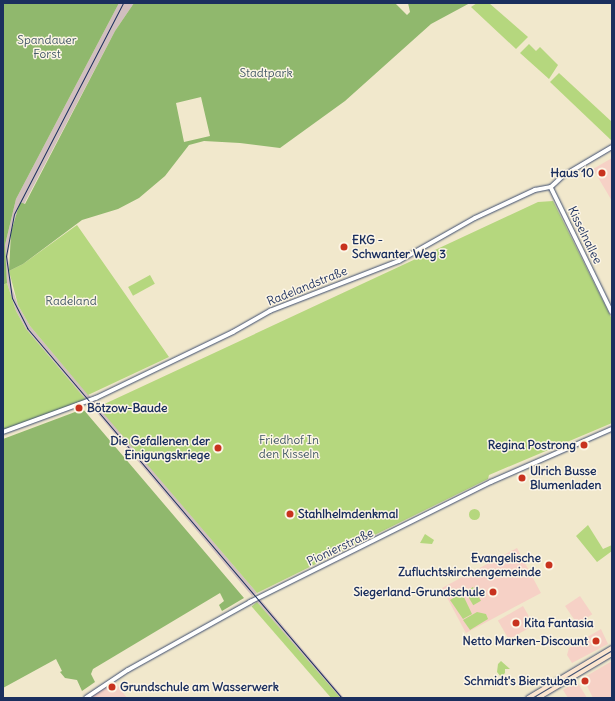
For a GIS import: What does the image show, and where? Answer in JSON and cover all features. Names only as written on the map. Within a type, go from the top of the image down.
[{"type":"main road","points":[[528,698],[612,648]]},
{"type":"main road","points":[[538,698],[612,654]]},
{"type":"street","name":"Radelandstraße","points":[[3,432],[105,395],[230,334],[270,311],[399,261],[475,218],[535,190],[551,187],[563,176],[612,147]]},
{"type":"street","name":"Kisselnallee","points":[[551,187],[612,312]]},
{"type":"street","name":"Pionierstraße","points":[[86,698],[128,670],[250,602],[491,482],[612,429]]},
{"type":"shaded area","points":[[119,3],[134,3],[115,31],[24,204],[20,202],[11,232],[8,257],[12,288],[18,305],[30,326],[257,593],[252,596],[26,329],[16,311],[7,283],[5,245],[16,199]]},
{"type":"shaded area","points":[[612,158],[612,201],[593,169]]},
{"type":"shaded area","name":"Siegerland-Grundschule","points":[[517,548],[541,593],[466,633],[442,588]]},
{"type":"shaded area","points":[[580,596],[592,614],[577,624],[565,606]]},
{"type":"shaded area","points":[[261,600],[344,698],[339,698],[257,602]]},
{"type":"shaded area","name":"Kita Fantasia","points":[[523,606],[534,625],[509,640],[498,620]]},
{"type":"shaded area","points":[[601,629],[608,644],[572,663],[567,655],[569,648]]},
{"type":"shaded area","points":[[612,661],[612,698],[593,698],[583,678]]},
{"type":"shaded area","name":"Grundschule am Wasserwerk","points":[[115,682],[127,698],[91,698],[95,693]]},
{"type":"shaded area","points":[[575,682],[578,683],[587,698],[568,698],[563,690]]},
{"type":"green space","name":"Spandauer Forst","points":[[3,3],[119,3],[16,199],[5,245],[7,283],[3,285]]},
{"type":"green space","name":"Stadtpark","points":[[134,3],[395,3],[407,15],[410,12],[408,3],[470,3],[431,24],[345,101],[280,148],[240,143],[204,141],[189,145],[165,176],[139,198],[118,209],[82,220],[23,264],[9,271],[11,232],[20,202],[25,204],[115,31]],"holes":[[[201,97],[210,136],[184,142],[176,103]]]},
{"type":"green space","points":[[477,3],[489,3],[528,37],[516,49],[471,7]]},
{"type":"green space","points":[[529,44],[536,51],[540,47],[558,65],[549,79],[520,53]]},
{"type":"green space","points":[[559,73],[612,122],[612,141],[550,82]]},
{"type":"green space","name":"Friedhof In den Kisseln","points":[[553,201],[612,319],[612,423],[489,475],[488,479],[257,593],[98,407],[538,202]]},
{"type":"green space","name":"Radeland","points":[[77,225],[169,357],[88,395],[30,326],[18,305],[9,271],[23,264]]},
{"type":"green space","points":[[150,275],[155,284],[133,296],[128,287]]},
{"type":"green space","points":[[7,283],[16,311],[26,329],[87,401],[3,432],[3,285]]},
{"type":"green space","points":[[83,409],[244,598],[222,611],[219,605],[224,601],[220,593],[93,669],[91,674],[95,682],[82,691],[77,680],[65,678],[60,672],[62,671],[56,659],[3,688],[3,439]]},
{"type":"green space","points":[[474,508],[478,510],[480,514],[478,518],[474,520],[470,518],[468,514],[470,510]]},
{"type":"green space","points":[[588,525],[603,549],[612,545],[612,551],[597,562],[576,536]]},
{"type":"green space","points":[[425,534],[434,540],[432,544],[420,543]]},
{"type":"green space","points":[[473,587],[481,601],[473,605],[465,592]]},
{"type":"green space","points":[[462,593],[472,614],[463,619],[450,600]]},
{"type":"green space","points":[[257,602],[340,697],[331,698],[252,607]]},
{"type":"green space","points":[[477,612],[486,614],[488,619],[470,630],[463,620]]},
{"type":"green space","points":[[501,661],[510,669],[505,669],[505,673],[501,677],[497,672],[498,664]]},
{"type":"railway","points":[[123,3],[14,214],[6,256],[12,298],[27,328],[342,698]]},
{"type":"place","name":"Haus 10","points":[[602,173]]},
{"type":"place","name":"EKG - Schwanter Weg 3","points":[[344,247]]},
{"type":"place","name":"Bötzow-Baude","points":[[79,408]]},
{"type":"place","name":"Regina Postrong","points":[[584,445]]},
{"type":"place","name":"Die Gefallenen der Einigungskriege","points":[[218,448]]},
{"type":"place","name":"Ulrich Busse Blumenladen","points":[[522,478]]},
{"type":"place","name":"Stahlhelmdenkmal","points":[[290,514]]},
{"type":"place","name":"Evangelische Zufluchtskirchengemeinde","points":[[549,565]]},
{"type":"place","name":"Siegerland-Grundschule","points":[[493,592]]},
{"type":"place","name":"Kita Fantasia","points":[[516,623]]},
{"type":"place","name":"Netto Marken-Discount","points":[[596,641]]},
{"type":"place","name":"Schmidt's Bierstuben","points":[[585,681]]},
{"type":"place","name":"Grundschule am Wasserwerk","points":[[112,687]]}]
